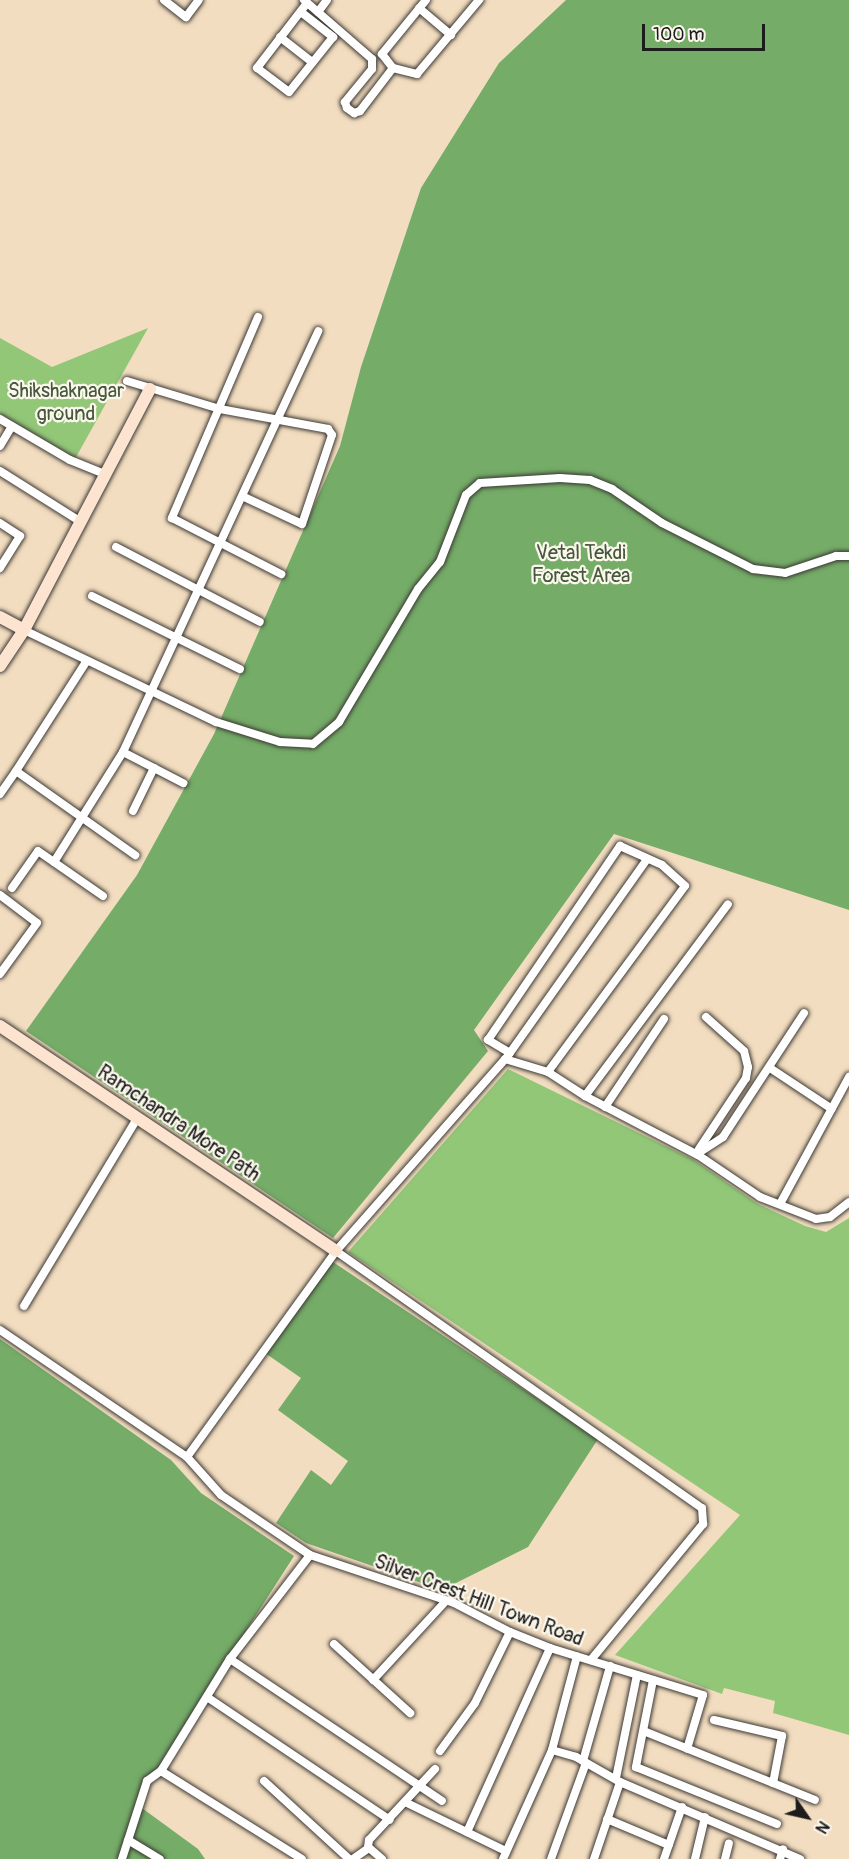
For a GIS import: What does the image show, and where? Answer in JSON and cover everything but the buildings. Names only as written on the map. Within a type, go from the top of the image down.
[{"type":"street","points":[[164,0],[186,17],[199,0]]},
{"type":"street","points":[[318,12],[327,0]]},
{"type":"street","points":[[426,0],[382,54],[393,68],[417,74],[479,0]]},
{"type":"street","points":[[300,12],[333,37],[289,92],[257,68],[300,12],[305,2],[341,29],[372,59],[372,69],[345,102],[354,113],[360,111],[393,68]]},
{"type":"street","points":[[419,8],[451,35]]},
{"type":"street","points":[[280,37],[312,62]]},
{"type":"street","points":[[258,317],[172,519],[281,574]]},
{"type":"street","points":[[54,862],[123,752],[318,331]]},
{"type":"street","points":[[127,381],[220,409],[279,418],[328,429],[332,435],[302,524],[242,496]]},
{"type":"street","points":[[0,666],[24,630],[150,389]]},
{"type":"street","points":[[0,419],[70,460],[105,474]]},
{"type":"street","points":[[0,446],[12,426]]},
{"type":"street","points":[[0,471],[81,522]]},
{"type":"street","points":[[0,617],[151,694],[216,722],[280,742],[313,744],[339,722],[418,589],[440,562],[466,495],[480,483],[560,478],[590,480],[612,489],[662,523],[753,569],[785,573],[836,556],[849,556]]},
{"type":"street","points":[[0,523],[20,536],[0,568]]},
{"type":"street","points":[[116,547],[260,622]]},
{"type":"street","points":[[92,596],[240,669]]},
{"type":"street","points":[[0,794],[87,662]]},
{"type":"street","points":[[123,752],[183,783]]},
{"type":"street","points":[[133,811],[154,768]]},
{"type":"street","points":[[16,771],[135,855]]},
{"type":"street","points":[[548,1072],[685,886],[662,865],[620,846],[546,950],[488,1040],[508,1056],[548,1072],[585,1096],[696,1154],[760,1197],[825,1219],[849,1202]]},
{"type":"street","points":[[12,888],[38,851],[103,896]]},
{"type":"street","points":[[187,1457],[336,1251],[508,1056],[647,859]]},
{"type":"street","points":[[0,895],[37,923],[0,974]]},
{"type":"street","points":[[585,1096],[729,904]]},
{"type":"street","points":[[696,1154],[723,1137],[804,1013]]},
{"type":"street","points":[[696,1154],[746,1078],[748,1067],[744,1052],[706,1017]]},
{"type":"street","points":[[605,1107],[664,1019]]},
{"type":"street","name":"Ramchandra More Path","points":[[0,1026],[336,1251]]},
{"type":"street","points":[[770,1068],[832,1109]]},
{"type":"street","points":[[780,1204],[849,1077]]},
{"type":"street","points":[[24,1306],[137,1119]]},
{"type":"street","points":[[336,1251],[702,1508],[703,1524],[591,1660]]},
{"type":"street","name":"Silver Crest Hill Town Road","points":[[0,1330],[187,1457],[221,1495],[310,1555],[446,1601],[510,1632],[550,1648],[703,1695],[687,1749]]},
{"type":"street","points":[[122,1859],[147,1781],[161,1771],[230,1659],[310,1555]]},
{"type":"street","points":[[373,1680],[446,1601]]},
{"type":"street","points":[[440,1751],[475,1703],[510,1632]]},
{"type":"street","points":[[334,1644],[410,1713]]},
{"type":"street","points":[[467,1832],[550,1648]]},
{"type":"street","points":[[407,1803],[467,1832],[505,1855],[552,1750],[577,1656]]},
{"type":"street","points":[[230,1659],[442,1802]]},
{"type":"street","points":[[551,1859],[585,1762],[609,1665]]},
{"type":"street","points":[[594,1859],[618,1780],[637,1676]]},
{"type":"street","points":[[653,1680],[646,1732],[636,1767],[777,1824]]},
{"type":"street","points":[[207,1697],[390,1820]]},
{"type":"street","points":[[714,1720],[782,1736],[773,1783]]},
{"type":"street","points":[[646,1732],[815,1800]]},
{"type":"street","points":[[552,1750],[585,1762],[618,1780],[783,1849],[800,1859]]},
{"type":"street","points":[[382,1859],[369,1848],[369,1840],[407,1803],[435,1769]]},
{"type":"street","points":[[161,1771],[303,1859]]},
{"type":"street","points":[[264,1781],[349,1859]]},
{"type":"street","points":[[664,1859],[682,1807]]},
{"type":"street","points":[[696,1859],[705,1817]]},
{"type":"street","points":[[607,1819],[669,1845]]},
{"type":"street","points":[[128,1840],[160,1859]]},
{"type":"street","points":[[725,1859],[729,1843]]},
{"type":"street","points":[[353,1859],[369,1848]]},
{"type":"street","points":[[780,1859],[783,1849]]},
{"type":"green space","name":"Vetal Tekdi Forest Area","points":[[566,0],[849,0],[849,910],[614,834],[474,1030],[488,1051],[333,1238],[26,1031],[137,875],[214,734],[340,446],[361,367],[421,188],[499,63]]},
{"type":"green space","name":"Shikshaknagar ground","points":[[148,328],[75,459],[0,414],[0,338],[52,367]]},
{"type":"green space","points":[[508,1069],[694,1160],[758,1204],[805,1226],[826,1232],[849,1218],[849,1735],[773,1713],[775,1701],[724,1688],[722,1694],[615,1655],[740,1515],[348,1252]]},
{"type":"green space","points":[[333,1262],[598,1439],[528,1547],[442,1590],[306,1543],[276,1523],[311,1470],[331,1485],[348,1461],[278,1410],[301,1378],[265,1353]]},
{"type":"green space","points":[[0,1339],[171,1460],[201,1493],[294,1556],[135,1803],[198,1849],[205,1859],[0,1859]]}]
